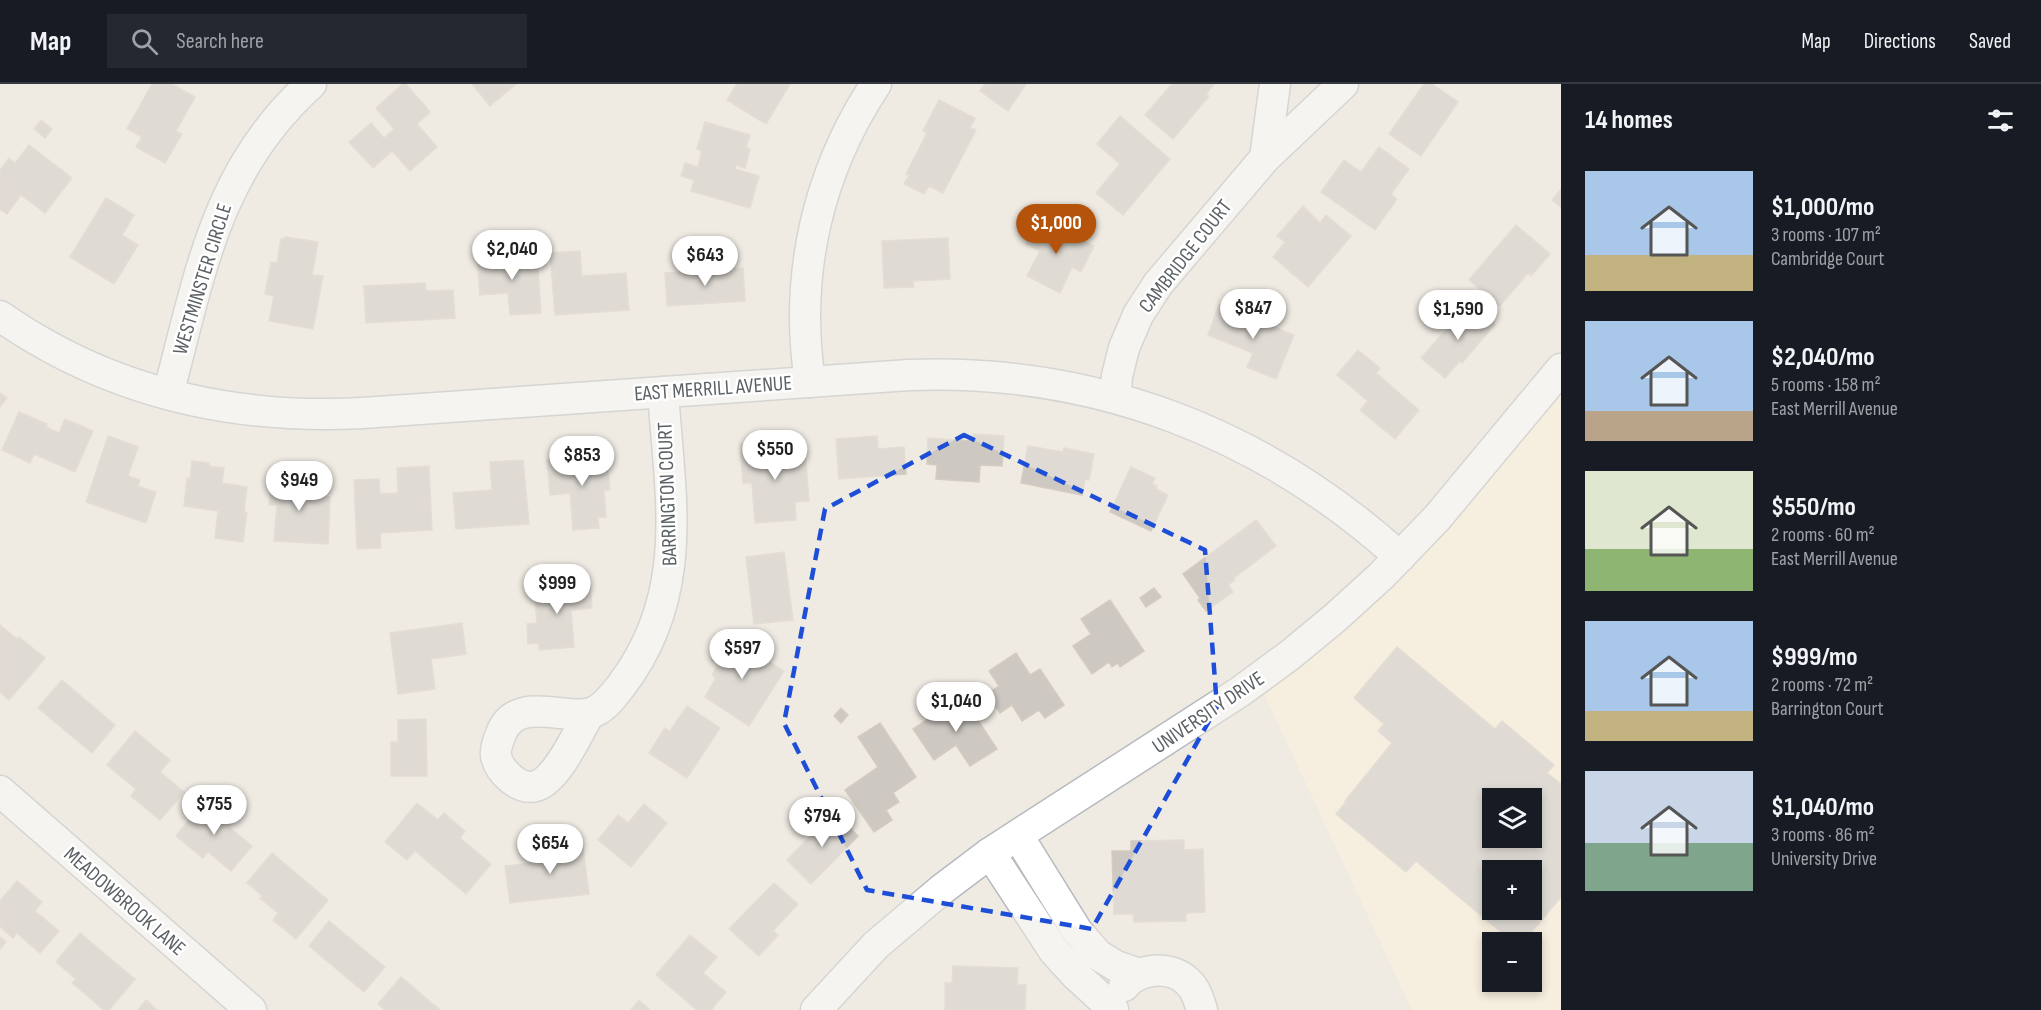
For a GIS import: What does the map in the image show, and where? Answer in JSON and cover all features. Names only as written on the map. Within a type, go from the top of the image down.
[{"type":"street","name":"WESTMINSTER CIRCLE","points":[[168,394],[204,258],[225,201],[239,173],[260,141],[283,111],[311,84]]},
{"type":"street","points":[[810,382],[805,338],[805,303],[807,268],[814,226],[823,192],[841,146],[876,84]]},
{"type":"street","points":[[1265,158],[1275,84]]},
{"type":"street","name":"CAMBRIDGE COURT","points":[[1117,398],[1117,376],[1124,348],[1145,302],[1265,158],[1343,84]]},
{"type":"street","name":"EAST MERRILL AVENUE","points":[[0,316],[51,347],[94,369],[130,383],[232,409],[289,414],[328,415],[909,375],[956,374],[1049,383],[1117,398],[1206,429],[1269,460],[1328,498],[1400,557]]},
{"type":"street","name":"UNIVERSITY DRIVE","points":[[816,1010],[856,965],[940,890],[990,853],[1257,679],[1329,623],[1400,557],[1469,481],[1561,369]]},
{"type":"street","name":"BARRINGTON COURT","points":[[589,714],[600,709],[632,671],[656,626],[667,586],[672,553],[672,528],[663,392]]},
{"type":"street","name":"MEADOWBROOK LANE","points":[[0,791],[250,1010]]},
{"type":"street","points":[[1018,836],[1077,931],[1098,955],[1116,966],[1138,974]]},
{"type":"street","points":[[990,853],[1054,951],[1113,1009],[1117,994],[1126,982],[1138,974],[1155,970],[1172,973],[1187,981],[1197,994],[1202,1010]]},
{"type":"highlighted area","points":[[964,435],[1205,550],[1217,707],[1092,929],[867,890],[784,723],[825,509]]},
{"type":"shaded area","points":[[1561,369],[1561,1010],[1412,1010],[1257,679],[1290,655]]},
{"type":"building","points":[[152,84],[172,84],[195,97],[176,131],[182,134],[165,163],[136,147],[142,137],[127,129]]},
{"type":"building","points":[[403,84],[406,84],[430,112],[417,124],[437,147],[410,171],[392,151],[373,168],[349,142],[371,123],[384,138],[394,129],[376,108]]},
{"type":"building","points":[[472,84],[516,84],[490,106]]},
{"type":"building","points":[[737,84],[790,84],[766,124],[727,100]]},
{"type":"building","points":[[985,84],[1026,84],[1008,111],[980,91]]},
{"type":"building","points":[[1172,84],[1214,84],[1206,94],[1209,96],[1173,139],[1145,115]]},
{"type":"building","points":[[1424,84],[1432,84],[1458,102],[1421,156],[1389,134]]},
{"type":"building","points":[[939,100],[975,118],[970,128],[976,130],[943,193],[929,186],[924,194],[904,184],[909,175],[906,174],[927,133],[923,131]]},
{"type":"building","points":[[1120,116],[1170,159],[1123,215],[1096,193],[1120,164],[1097,144]]},
{"type":"building","points":[[41,120],[52,129],[45,138],[34,129]]},
{"type":"building","points":[[705,122],[750,135],[746,147],[750,149],[745,168],[736,165],[735,169],[759,176],[750,208],[691,191],[694,180],[681,176],[685,163],[698,167],[701,150],[697,149]]},
{"type":"building","points":[[29,145],[72,178],[45,213],[21,195],[7,214],[0,209],[0,170],[9,158],[15,163]]},
{"type":"building","points":[[1379,147],[1409,169],[1391,194],[1397,199],[1375,230],[1321,192],[1344,160],[1361,172]]},
{"type":"building","points":[[1561,189],[1561,207],[1552,200]]},
{"type":"building","points":[[106,198],[134,215],[122,235],[138,245],[114,284],[70,257]]},
{"type":"building","points":[[1303,206],[1320,223],[1326,215],[1351,236],[1308,287],[1273,257],[1285,242],[1277,236]]},
{"type":"building","points":[[1039,218],[1094,246],[1081,272],[1072,267],[1060,293],[1027,276],[1040,251],[1026,244]]},
{"type":"building","points":[[1516,225],[1550,254],[1531,276],[1528,273],[1500,306],[1469,280]]},
{"type":"building","points":[[285,237],[318,242],[312,275],[323,276],[313,329],[269,321],[274,296],[265,294],[271,262],[277,263],[281,239]]},
{"type":"building","points":[[948,238],[950,279],[913,281],[914,287],[884,288],[882,241]]},
{"type":"building","points":[[580,251],[582,276],[626,273],[629,310],[555,315],[550,253]]},
{"type":"building","points":[[537,253],[541,313],[510,315],[508,293],[480,295],[477,257]]},
{"type":"building","points":[[743,268],[745,301],[667,306],[665,273]]},
{"type":"building","points":[[425,283],[426,291],[453,290],[455,318],[366,323],[364,286]]},
{"type":"building","points":[[1470,303],[1495,324],[1462,363],[1460,361],[1445,378],[1421,358]]},
{"type":"building","points":[[1219,305],[1294,335],[1276,379],[1247,367],[1253,353],[1208,335]]},
{"type":"building","points":[[1358,350],[1380,368],[1376,373],[1419,410],[1395,439],[1360,410],[1368,401],[1337,375]]},
{"type":"building","points":[[0,393],[7,398],[0,407]]},
{"type":"building","points":[[19,412],[47,424],[46,427],[59,433],[65,419],[93,431],[75,472],[34,454],[30,463],[2,450]]},
{"type":"building","points":[[973,434],[1004,436],[1002,466],[980,465],[979,482],[936,479],[937,465],[927,464],[928,438],[973,441]]},
{"type":"building","points":[[108,436],[138,447],[128,476],[140,480],[138,486],[156,492],[146,523],[86,502]]},
{"type":"building","points":[[877,436],[878,449],[904,447],[906,474],[839,479],[836,439]]},
{"type":"building","points":[[773,442],[775,453],[805,451],[809,501],[795,502],[796,520],[755,523],[752,483],[743,483],[740,444]]},
{"type":"building","points":[[1028,446],[1063,452],[1064,448],[1094,454],[1089,480],[1085,479],[1082,495],[1021,483]]},
{"type":"building","points":[[607,455],[610,490],[604,490],[606,517],[598,517],[599,528],[573,530],[570,493],[550,495],[547,460]]},
{"type":"building","points":[[523,460],[529,524],[456,529],[453,493],[492,490],[490,462]]},
{"type":"building","points":[[192,461],[224,468],[222,483],[247,487],[244,512],[247,513],[243,542],[215,538],[218,511],[184,506],[187,478],[190,479]]},
{"type":"building","points":[[429,466],[432,530],[380,533],[381,548],[357,549],[354,480],[379,479],[380,494],[398,493],[397,468]]},
{"type":"building","points":[[1131,467],[1155,478],[1152,484],[1157,486],[1156,489],[1168,495],[1151,531],[1110,512]]},
{"type":"building","points":[[272,473],[301,475],[300,495],[330,497],[328,544],[274,541],[277,505],[269,505]]},
{"type":"building","points":[[1256,520],[1276,546],[1234,578],[1235,580],[1228,585],[1233,592],[1206,611],[1183,574]]},
{"type":"building","points":[[784,552],[793,620],[754,624],[746,557]]},
{"type":"building","points":[[590,584],[592,608],[571,610],[574,647],[539,650],[539,643],[528,644],[527,624],[537,623],[534,589]]},
{"type":"building","points":[[1154,588],[1161,597],[1146,607],[1140,598]]},
{"type":"building","points":[[1110,600],[1144,651],[1120,667],[1118,663],[1112,667],[1109,662],[1092,674],[1073,646],[1091,634],[1081,619]]},
{"type":"building","points":[[462,623],[466,654],[431,659],[435,689],[398,694],[390,633]]},
{"type":"building","points":[[0,625],[45,658],[9,700],[0,692]]},
{"type":"building","points":[[727,635],[784,671],[749,726],[705,697],[716,678],[712,675],[718,665],[711,660]]},
{"type":"building","points":[[1397,647],[1495,729],[1502,721],[1554,765],[1547,773],[1561,784],[1561,897],[1542,920],[1542,860],[1482,860],[1482,916],[1416,861],[1406,872],[1336,814],[1392,743],[1378,731],[1384,724],[1354,698]]},
{"type":"building","points":[[1016,653],[1030,675],[1040,669],[1064,705],[1045,718],[1039,710],[1022,721],[1012,705],[1000,713],[987,694],[999,686],[989,671]]},
{"type":"building","points":[[62,680],[115,725],[92,753],[38,708]]},
{"type":"building","points":[[962,696],[997,749],[970,766],[956,745],[934,760],[913,729]]},
{"type":"building","points":[[687,706],[720,728],[687,778],[649,753],[665,728],[670,731]]},
{"type":"building","points":[[841,708],[848,715],[841,723],[834,716]]},
{"type":"building","points":[[426,719],[427,776],[391,776],[391,742],[398,742],[398,720]]},
{"type":"building","points":[[880,723],[916,777],[893,793],[899,802],[886,810],[892,820],[874,832],[845,790],[878,767],[858,737]]},
{"type":"building","points":[[135,731],[170,760],[160,772],[184,792],[160,820],[131,796],[136,789],[107,765]]},
{"type":"building","points":[[206,800],[233,822],[229,827],[252,846],[231,871],[208,852],[203,858],[176,836]]},
{"type":"building","points":[[417,803],[438,820],[444,813],[465,831],[460,838],[491,864],[466,894],[415,851],[407,860],[385,842]]},
{"type":"building","points":[[644,804],[667,823],[631,867],[598,840],[618,815],[628,823]]},
{"type":"building","points":[[834,812],[858,836],[811,884],[787,860]]},
{"type":"building","points":[[1184,840],[1184,850],[1203,849],[1205,912],[1186,913],[1186,921],[1134,922],[1133,914],[1114,914],[1112,851],[1131,851],[1131,841]]},
{"type":"building","points":[[582,841],[589,894],[510,903],[505,866],[551,858],[549,845]]},
{"type":"building","points":[[272,853],[328,900],[296,939],[273,920],[278,913],[247,883]]},
{"type":"building","points":[[17,881],[42,902],[35,911],[59,931],[40,953],[17,933],[13,938],[0,927],[0,901]]},
{"type":"building","points":[[774,883],[798,904],[773,931],[778,935],[759,956],[729,929]]},
{"type":"building","points":[[1487,920],[1542,920],[1531,932],[1501,932]]},
{"type":"building","points":[[329,921],[385,967],[364,992],[309,946]]},
{"type":"building","points":[[80,933],[135,979],[109,1010],[104,1010],[72,983],[76,979],[56,962]]},
{"type":"building","points":[[690,935],[717,957],[703,973],[726,992],[711,1010],[697,1010],[656,975]]},
{"type":"building","points":[[0,937],[6,942],[0,949]]},
{"type":"building","points":[[953,966],[1018,968],[1017,985],[1026,985],[1025,1010],[945,1010],[945,983],[952,983]]},
{"type":"building","points":[[401,977],[440,1010],[385,1010],[378,1004]]},
{"type":"building","points":[[146,1000],[157,1010],[138,1010]]},
{"type":"building","points":[[639,1000],[650,1010],[631,1010]]}]
